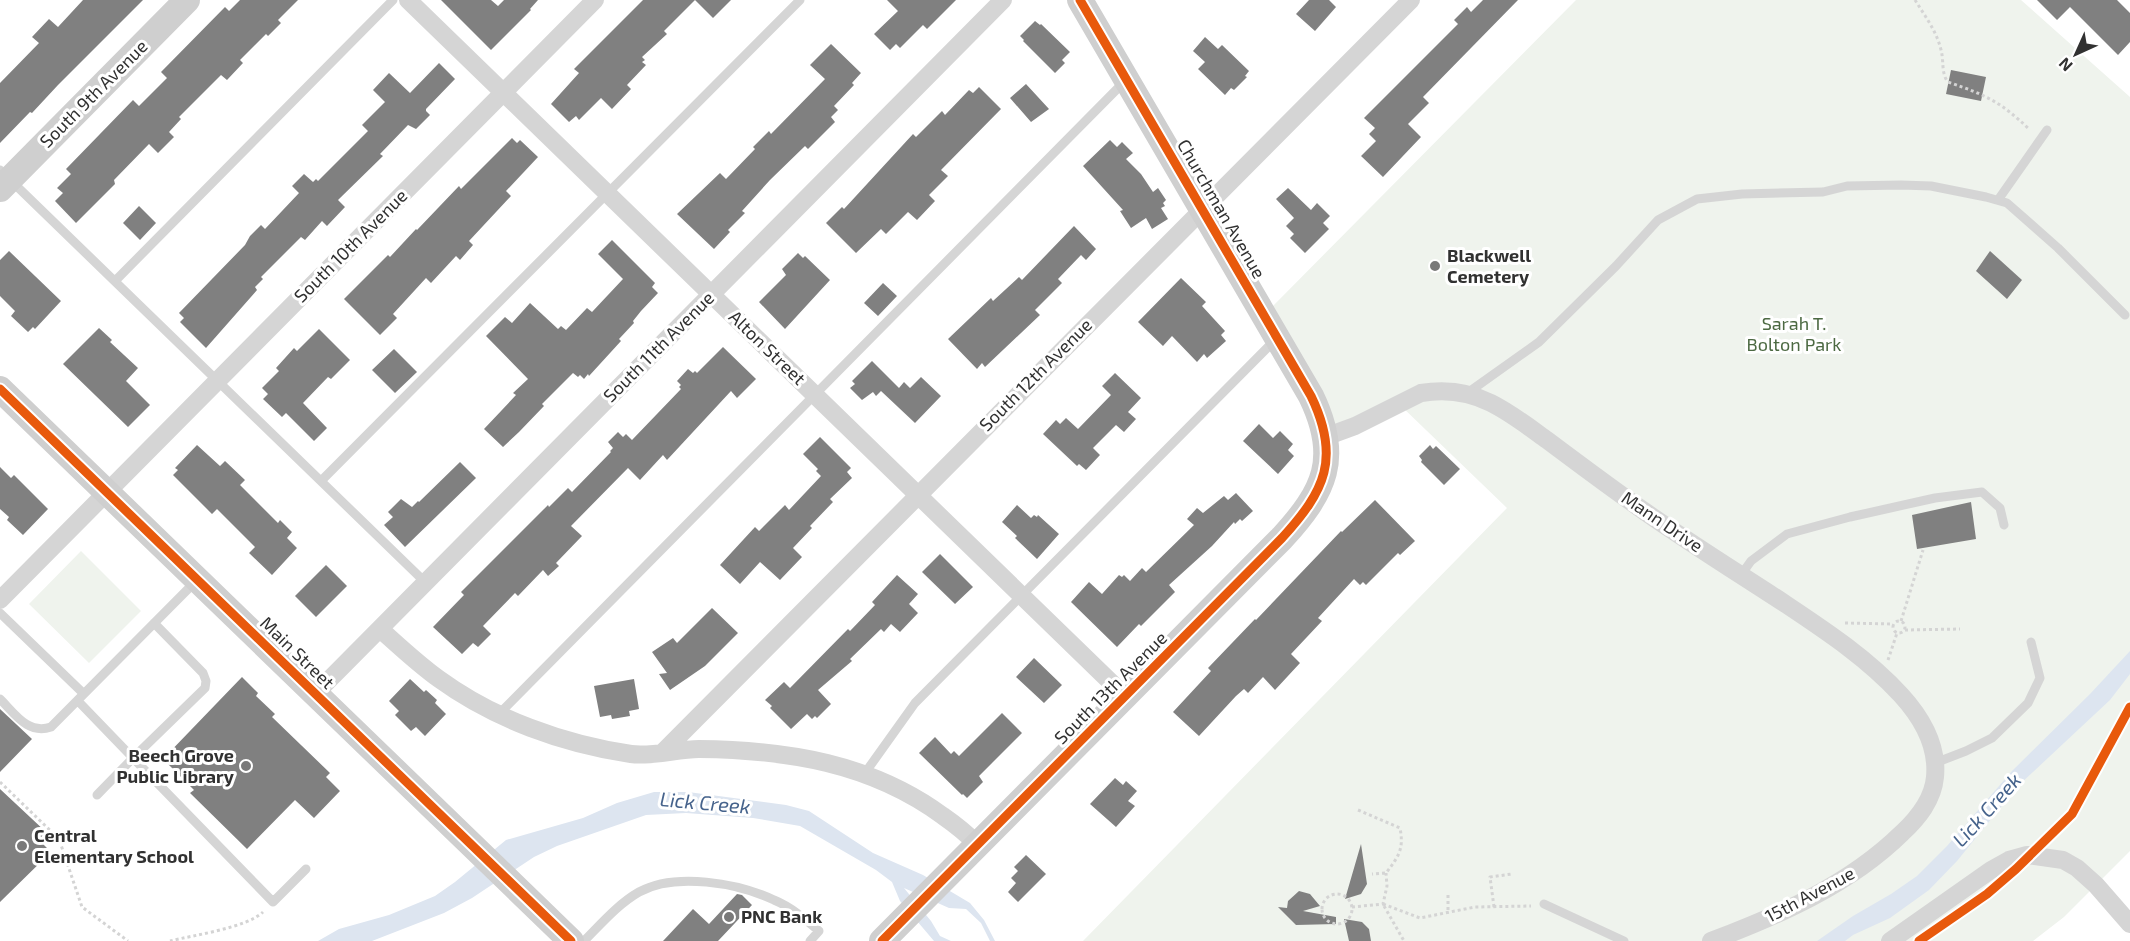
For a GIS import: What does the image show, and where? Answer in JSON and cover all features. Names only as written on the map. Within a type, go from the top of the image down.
[{"type":"street","name":"South 9th Avenue","points":[[3,179],[187,0]]},
{"type":"street","name":"Alton Street","points":[[408,0],[1125,696]]},
{"type":"street","name":"South 10th Avenue","points":[[0,600],[595,0]]},
{"type":"street","name":"South 11th Avenue","points":[[315,694],[1003,0]]},
{"type":"street","name":"Churchman Avenue","points":[[1080,0],[1311,396],[1321,418],[1325,437]]},
{"type":"street","name":"South 12th Avenue","points":[[663,752],[1411,0]]},
{"type":"street","name":"Main Street","points":[[0,389],[571,941]]},
{"type":"street","name":"Mann Drive","points":[[1325,437],[1355,426],[1421,393],[1442,391],[1466,394],[1490,402],[1517,418],[1643,511],[1855,652],[1883,676],[1923,723],[1932,744],[1935,769]]},
{"type":"street","name":"South 13th Avenue","points":[[882,941],[1302,515],[1317,493],[1325,471],[1325,437]]},
{"type":"street","points":[[380,629],[438,679],[475,702],[531,728],[582,744],[632,754],[714,750],[798,757],[832,763],[865,773],[926,803],[966,833],[970,853]]},
{"type":"street","name":"15th Avenue","points":[[1711,941],[1746,928],[1811,898],[1842,881],[1869,862],[1890,845],[1918,816],[1932,794],[1935,769]]},
{"type":"street","points":[[1890,941],[1991,870],[2009,860],[2032,855],[2063,860],[2077,868],[2096,885],[2130,924]]},
{"type":"lane","points":[[115,281],[393,0]]},
{"type":"lane","points":[[321,481],[800,0]]},
{"type":"lane","points":[[499,714],[1126,80]]},
{"type":"lane","points":[[1998,200],[2047,130]]},
{"type":"lane","points":[[3,179],[115,281],[426,583]]},
{"type":"lane","points":[[1466,394],[1539,342],[1616,266],[1658,220],[1697,199],[1742,194],[1823,192],[1847,186],[1901,185],[1931,186],[1998,200],[2007,203],[2044,235],[2125,315]]},
{"type":"lane","points":[[865,773],[915,704],[1277,338]]},
{"type":"lane","points":[[1741,575],[1751,561],[1787,534],[1935,498],[1982,492],[2000,508],[2004,525]]},
{"type":"lane","points":[[0,699],[24,723],[34,729],[42,730],[51,727],[198,580]]},
{"type":"lane","points":[[0,613],[81,698],[133,758],[273,902],[306,869]]},
{"type":"lane","points":[[97,795],[205,688],[206,681],[203,674],[154,622]]},
{"type":"lane","points":[[1935,769],[1992,738],[2028,703],[2040,678],[2031,642]]},
{"type":"lane","points":[[584,941],[621,905],[640,891],[664,883],[698,881],[743,888],[774,900],[798,914],[819,931],[810,941]]},
{"type":"lane","points":[[1544,904],[1624,941]]},
{"type":"path","points":[[1915,0],[1937,35],[1942,53],[1944,78],[1948,82],[1983,94],[2000,103],[2040,140]]},
{"type":"path","points":[[1901,621],[1923,550]]},
{"type":"path","points":[[1813,622],[1893,624],[1901,621]]},
{"type":"path","points":[[1901,621],[1905,630]]},
{"type":"path","points":[[1893,624],[1893,630],[1897,633]]},
{"type":"path","points":[[1897,633],[1905,630],[1960,629]]},
{"type":"path","points":[[1883,676],[1897,633]]},
{"type":"path","points":[[0,782],[59,839],[82,907],[128,941]]},
{"type":"path","points":[[1358,810],[1400,828],[1403,841],[1399,856],[1386,873],[1387,886],[1383,904],[1404,941]]},
{"type":"path","points":[[1372,874],[1386,873]]},
{"type":"path","points":[[1494,907],[1490,877],[1512,874]]},
{"type":"path","points":[[1335,894],[1344,896],[1352,907],[1350,917],[1336,924],[1327,920],[1323,911],[1327,898],[1335,894]]},
{"type":"path","points":[[1448,895],[1448,911]]},
{"type":"path","points":[[170,941],[242,923],[258,916],[273,902]]},
{"type":"path","points":[[1352,907],[1383,904],[1420,918],[1448,911],[1544,904]]},
{"type":"green space","name":"Sarah T. Bolton Park","points":[[1576,0],[2021,0],[2130,97],[2130,851],[2064,917],[2033,941],[1083,941],[1507,508],[1399,404],[1325,437],[1264,315]]},
{"type":"green space","points":[[81,551],[141,611],[89,663],[29,604]]},
{"type":"water","name":"Lick Creek","points":[[2130,651],[2130,674],[2110,700],[2018,786],[1957,861],[1929,890],[1890,918],[1845,941],[1817,941],[1917,876],[1947,846],[2012,771]]},
{"type":"water","name":"Lick Creek","points":[[654,792],[688,792],[786,805],[809,811],[873,853],[923,875],[970,903],[984,920],[995,941],[990,941],[981,923],[966,909],[949,908],[904,888],[940,936],[951,941],[934,941],[900,901],[892,882],[876,870],[800,826],[753,818],[686,813],[646,815],[557,846],[534,857],[472,898],[444,913],[372,941],[318,941],[339,929],[389,915],[435,896],[506,840],[583,818],[617,803]]},
{"type":"building","points":[[83,0],[143,0],[0,143],[0,83],[39,43],[32,37],[49,19],[58,27]]},
{"type":"building","points":[[240,0],[298,0],[278,20],[281,23],[268,36],[266,34],[240,60],[243,63],[227,80],[221,75],[179,117],[181,119],[169,132],[174,137],[158,153],[149,144],[114,180],[115,184],[76,223],[55,201],[63,193],[57,188],[71,174],[66,169],[133,100],[139,106],[167,78],[161,72],[225,7],[229,11]]},
{"type":"building","points":[[441,0],[491,0],[498,6],[504,0],[538,0],[491,50]]},
{"type":"building","points":[[643,0],[695,0],[664,31],[667,34],[642,57],[645,60],[642,62],[646,65],[627,85],[631,89],[612,109],[601,98],[579,120],[576,116],[569,122],[551,104],[579,73],[574,69]]},
{"type":"building","points":[[695,0],[731,0],[713,18]]},
{"type":"building","points":[[887,0],[956,0],[927,29],[923,25],[900,48],[896,44],[890,50],[874,34],[898,11]]},
{"type":"building","points":[[1309,0],[1329,0],[1336,7],[1315,31],[1296,14]]},
{"type":"building","points":[[1483,0],[1518,0],[1423,97],[1429,103],[1408,124],[1421,137],[1383,177],[1361,156],[1376,141],[1369,134],[1375,128],[1364,118],[1458,24],[1454,20],[1467,7],[1471,12]]},
{"type":"building","points":[[2037,0],[2117,0],[2130,13],[2130,42],[2118,55],[2070,7],[2057,20]]},
{"type":"building","points":[[1035,21],[1070,52],[1062,60],[1065,63],[1055,73],[1020,36]]},
{"type":"building","points":[[1205,37],[1218,49],[1222,45],[1249,71],[1245,76],[1247,77],[1234,90],[1231,88],[1225,95],[1198,69],[1205,62],[1193,51]]},
{"type":"building","points":[[831,44],[861,73],[852,83],[854,85],[834,106],[838,110],[831,117],[835,122],[808,149],[805,146],[770,180],[742,211],[745,213],[714,249],[677,214],[720,173],[726,179],[755,149],[753,147],[769,131],[771,134],[825,79],[810,65]]},
{"type":"building","points":[[439,63],[455,79],[426,109],[430,115],[416,129],[408,125],[380,154],[383,156],[338,200],[345,207],[327,226],[322,221],[305,240],[301,237],[261,277],[263,279],[255,287],[257,290],[206,348],[180,322],[184,318],[179,313],[245,245],[261,225],[265,229],[299,193],[292,186],[304,174],[313,182],[316,179],[318,181],[368,131],[362,125],[385,102],[373,90],[389,73],[410,93]]},
{"type":"building","points":[[1951,70],[1986,77],[1981,101],[1946,94]]},
{"type":"building","points":[[1026,84],[1049,109],[1031,122],[1010,98]]},
{"type":"building","points":[[979,87],[1001,109],[941,170],[948,176],[929,195],[935,201],[917,220],[908,212],[886,234],[881,229],[856,253],[826,223],[842,207],[844,209],[913,134],[916,137],[942,111],[945,115],[969,90],[973,93]]},
{"type":"building","points":[[512,138],[517,143],[520,140],[538,157],[506,191],[511,196],[469,241],[473,245],[460,260],[456,256],[431,283],[426,278],[393,314],[397,318],[380,335],[344,299],[388,255],[390,257],[459,186],[461,189]]},
{"type":"building","points":[[1110,140],[1117,147],[1122,142],[1133,153],[1126,159],[1141,174],[1153,192],[1158,188],[1166,200],[1163,203],[1165,206],[1161,208],[1168,219],[1152,229],[1146,218],[1131,228],[1120,211],[1123,210],[1083,166]]},
{"type":"building","points":[[1288,188],[1311,210],[1317,203],[1330,216],[1323,223],[1329,229],[1305,253],[1290,238],[1294,234],[1286,226],[1294,218],[1276,199]]},
{"type":"building","points":[[139,206],[156,223],[140,240],[123,223]]},
{"type":"building","points":[[1074,226],[1096,249],[1086,260],[1081,255],[1058,279],[1062,283],[1035,310],[1040,315],[985,367],[982,363],[977,369],[948,339],[991,298],[993,301],[1019,277],[1022,280]]},
{"type":"building","points":[[612,240],[655,283],[652,287],[658,293],[619,339],[621,341],[589,376],[588,374],[584,379],[573,373],[503,447],[484,429],[516,395],[513,393],[528,379],[486,336],[505,317],[512,323],[530,303],[558,329],[561,326],[566,330],[587,308],[592,312],[623,279],[598,254]]},
{"type":"building","points":[[9,251],[61,301],[35,329],[33,327],[28,332],[11,316],[15,311],[0,296],[0,260]]},
{"type":"building","points":[[1990,251],[2022,280],[2007,299],[1976,271]]},
{"type":"building","points":[[798,253],[803,258],[805,256],[830,280],[785,329],[759,302],[786,275],[782,269]]},
{"type":"building","points":[[1181,278],[1206,302],[1202,306],[1225,331],[1221,335],[1226,341],[1207,358],[1204,354],[1197,362],[1172,336],[1163,346],[1138,322]]},
{"type":"building","points":[[883,283],[897,296],[878,316],[864,303]]},
{"type":"building","points":[[99,328],[112,340],[110,342],[138,368],[126,381],[150,405],[128,427],[63,364]]},
{"type":"building","points":[[319,329],[350,360],[331,379],[328,377],[303,403],[327,428],[314,441],[286,413],[282,417],[263,399],[268,394],[262,388],[279,371],[276,368],[294,348],[297,351]]},
{"type":"building","points":[[723,347],[756,379],[737,398],[731,391],[667,460],[663,455],[640,480],[628,468],[571,526],[582,536],[556,563],[559,566],[548,576],[543,570],[518,596],[515,593],[483,626],[491,634],[478,647],[473,643],[462,654],[433,627],[464,595],[461,592],[548,505],[549,507],[568,488],[572,492],[611,452],[613,448],[608,442],[618,432],[623,437],[626,434],[632,440],[681,389],[677,381],[688,369],[697,373]]},
{"type":"building","points":[[394,349],[417,372],[395,393],[372,370]]},
{"type":"building","points":[[872,361],[899,388],[904,382],[910,388],[921,377],[941,396],[915,423],[881,391],[876,396],[873,392],[862,400],[850,388],[855,384],[852,381]]},
{"type":"building","points":[[1115,373],[1141,398],[1128,412],[1136,419],[1124,432],[1116,425],[1093,448],[1100,455],[1086,470],[1079,464],[1077,466],[1043,434],[1056,420],[1060,424],[1066,418],[1078,429],[1111,395],[1102,386]]},
{"type":"building","points":[[1259,424],[1273,438],[1280,431],[1293,444],[1288,450],[1294,456],[1278,474],[1243,441]]},
{"type":"building","points":[[820,437],[851,468],[847,472],[852,478],[830,499],[833,502],[793,548],[802,557],[780,580],[760,562],[740,584],[720,565],[755,527],[759,531],[785,505],[789,510],[821,476],[816,471],[818,469],[803,454]]},
{"type":"building","points":[[197,445],[220,466],[225,461],[245,480],[240,485],[278,523],[280,520],[292,532],[287,538],[297,548],[272,575],[249,553],[255,547],[217,509],[212,514],[173,475],[178,470],[175,468]]},
{"type":"building","points":[[1430,445],[1433,449],[1436,446],[1460,469],[1444,485],[1421,462],[1419,456]]},
{"type":"building","points":[[460,462],[476,478],[405,547],[384,525],[393,517],[388,512],[401,499],[412,507]]},
{"type":"building","points":[[0,467],[11,478],[14,475],[48,509],[23,535],[7,520],[9,517],[0,509]]},
{"type":"building","points":[[1236,493],[1253,511],[1242,521],[1240,519],[1235,524],[1234,522],[1212,546],[1169,585],[1175,592],[1117,647],[1071,602],[1089,582],[1102,594],[1119,575],[1122,577],[1124,575],[1130,581],[1142,568],[1146,572],[1194,525],[1187,519],[1197,508],[1203,513],[1224,496],[1228,500]]},
{"type":"building","points":[[1375,500],[1415,541],[1400,555],[1398,553],[1366,585],[1363,582],[1360,585],[1354,579],[1318,618],[1322,621],[1291,654],[1300,663],[1275,690],[1263,677],[1248,693],[1244,689],[1236,696],[1199,736],[1173,712],[1211,671],[1208,668],[1341,531]]},
{"type":"building","points":[[1971,502],[1976,539],[1917,549],[1912,515]]},
{"type":"building","points":[[1017,505],[1031,518],[1038,515],[1059,534],[1037,559],[1002,522]]},
{"type":"building","points":[[940,554],[973,587],[955,604],[922,572]]},
{"type":"building","points":[[326,565],[347,586],[316,617],[295,596]]},
{"type":"building","points":[[897,575],[918,594],[909,604],[918,613],[900,632],[891,624],[884,632],[881,629],[850,659],[852,661],[818,690],[831,704],[817,718],[815,716],[812,719],[807,714],[791,729],[765,700],[784,682],[790,688],[875,605],[872,602]]},
{"type":"building","points":[[712,608],[738,633],[705,666],[670,690],[659,674],[667,673],[652,652],[673,638],[677,643]]},
{"type":"building","points":[[1034,658],[1062,685],[1044,703],[1016,677]]},
{"type":"building","name":"Beech Grove Public Library","points":[[242,677],[258,693],[256,696],[275,714],[272,717],[330,773],[326,777],[340,791],[314,818],[295,800],[247,849],[190,793],[194,790],[163,759]]},
{"type":"building","points":[[410,679],[437,700],[435,703],[446,714],[425,736],[416,727],[411,731],[395,715],[399,711],[389,701]]},
{"type":"building","points":[[634,679],[639,709],[629,711],[630,716],[612,719],[611,715],[600,717],[594,686]]},
{"type":"building","points":[[0,709],[32,739],[0,772]]},
{"type":"building","points":[[1002,713],[1022,733],[979,776],[983,782],[967,798],[919,753],[935,737],[951,754],[954,751],[959,756]]},
{"type":"building","points":[[1115,778],[1123,785],[1126,781],[1137,791],[1128,801],[1135,806],[1116,827],[1090,804]]},
{"type":"building","name":"Central Elementary School","points":[[0,789],[46,832],[39,840],[51,852],[0,902]]},
{"type":"building","points":[[1361,844],[1367,884],[1361,894],[1345,899]]},
{"type":"building","points":[[1026,855],[1046,874],[1018,902],[1008,892],[1016,883],[1011,878],[1018,871],[1014,867]]},
{"type":"building","points":[[1299,891],[1310,894],[1320,906],[1303,911],[1336,917],[1336,924],[1296,925],[1278,907],[1287,908],[1288,901]]},
{"type":"building","name":"PNC Bank","points":[[737,894],[742,895],[752,905],[718,941],[663,941],[693,909],[709,924]]},
{"type":"building","points":[[1344,919],[1362,922],[1369,929],[1371,941],[1349,941]]},
{"type":"cycle path","points":[[882,941],[1282,538],[1309,505],[1324,473],[1325,438],[1311,396],[1080,0]]},
{"type":"cycle path","points":[[0,389],[571,941]]},
{"type":"cycle path","points":[[1919,941],[1987,894],[2072,814],[2130,707]]},
{"type":"place","name":"Blackwell Cemetery","points":[[1435,266]]},
{"type":"place","name":"Beech Grove Public Library","points":[[246,766]]},
{"type":"place","name":"Central Elementary School","points":[[22,846]]},
{"type":"place","name":"PNC Bank","points":[[729,917]]}]
